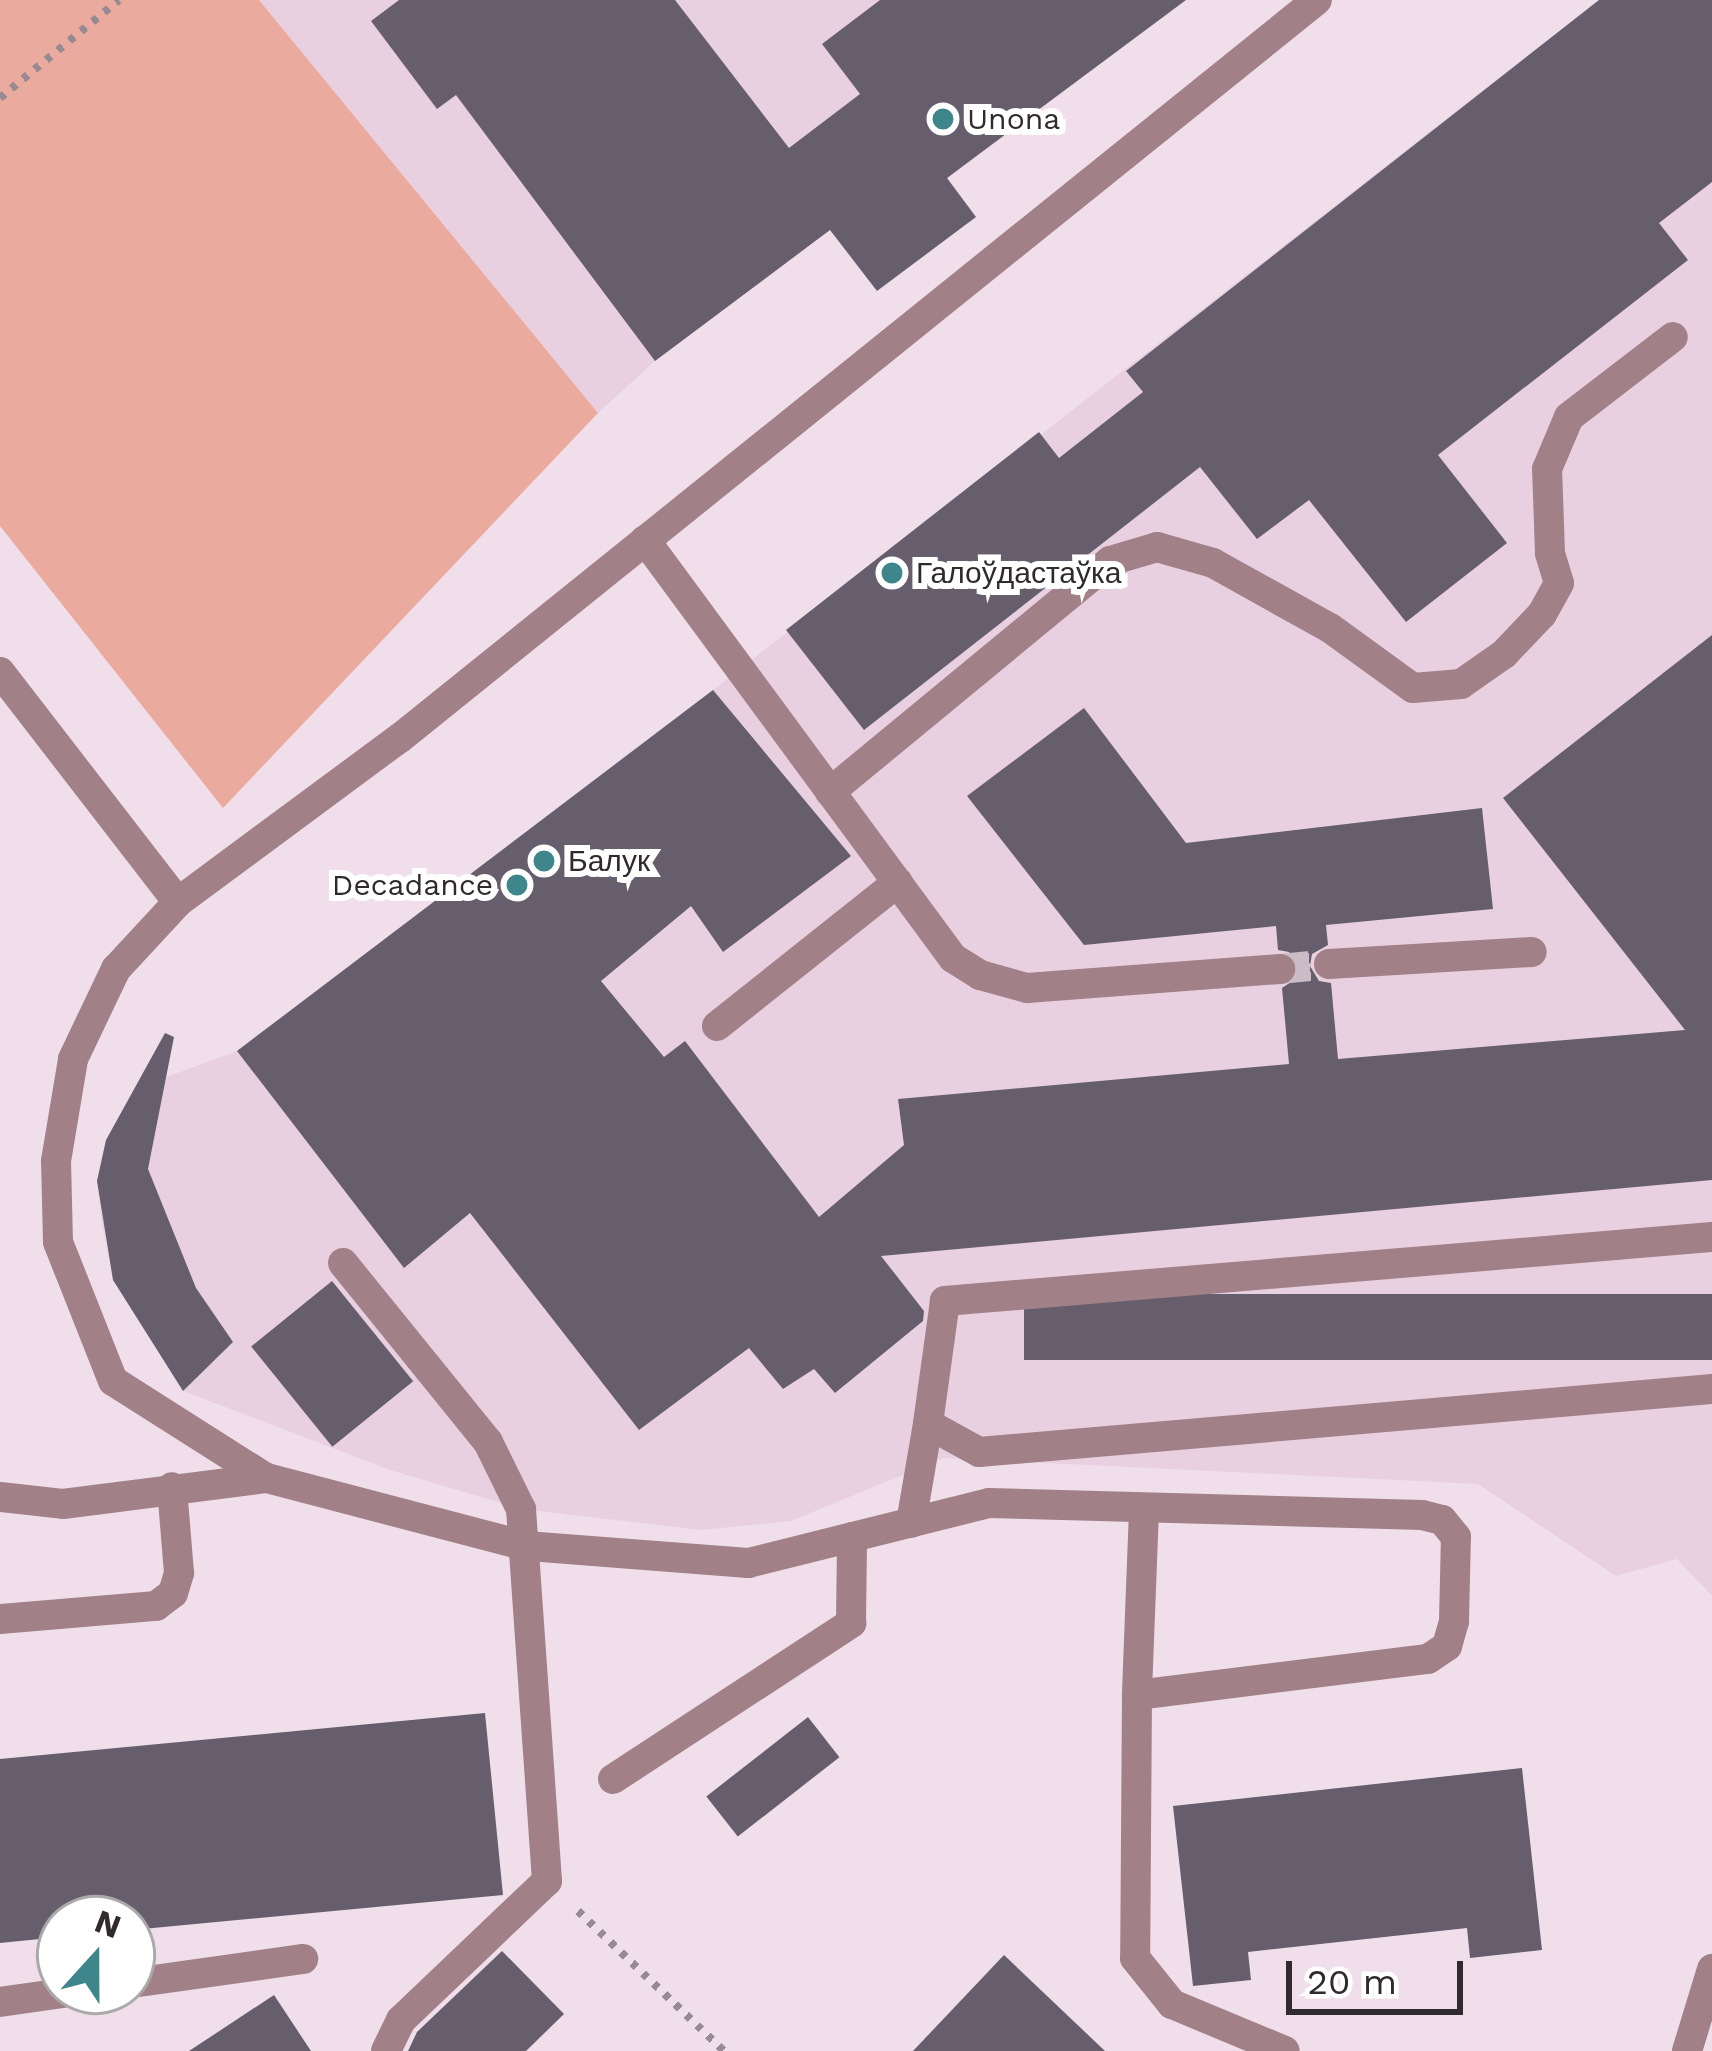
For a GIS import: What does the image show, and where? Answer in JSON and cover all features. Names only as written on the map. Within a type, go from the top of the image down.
[{"type":"street","points":[[1137,1695],[1427,1659],[1447,1646],[1454,1622],[1456,1537],[1442,1520],[989,1503],[748,1563],[526,1546],[266,1478],[112,1381],[58,1242],[56,1161],[74,1059],[116,969],[178,902],[400,738],[1317,0]]},
{"type":"street","points":[[830,792],[1111,561],[1157,547],[1213,563],[1330,628],[1389,676],[1413,688],[1461,684],[1504,654],[1541,614],[1558,583],[1550,553],[1547,469],[1569,417],[1673,337]]},
{"type":"street","points":[[645,540],[953,958],[980,975],[1027,988],[1280,969]]},
{"type":"street","points":[[0,672],[178,902]]},
{"type":"street","points":[[717,1026],[898,882]]},
{"type":"street","points":[[1330,964],[1532,952]]},
{"type":"street","points":[[911,1523],[945,1300],[1712,1237]]},
{"type":"street","points":[[343,1263],[488,1442],[521,1510],[547,1881],[401,2020],[386,2051]]},
{"type":"street","points":[[928,1424],[979,1452],[1712,1390]]},
{"type":"street","points":[[0,1497],[63,1504],[266,1478]]},
{"type":"street","points":[[0,1618],[156,1606],[173,1593],[179,1573],[172,1487]]},
{"type":"street","points":[[1144,1510],[1135,1958],[1172,2004],[1285,2051]]},
{"type":"street","points":[[613,1779],[851,1622],[852,1538]]},
{"type":"street","points":[[156,1980],[303,1959]]},
{"type":"street","points":[[1687,2051],[1712,1969]]},
{"type":"street","points":[[0,2002],[36,1997]]},
{"type":"path","points":[[0,98],[118,0]]},
{"type":"path","points":[[547,1881],[724,2051]]},
{"type":"shaded area","points":[[0,0],[259,0],[598,413],[223,808],[0,526]]},
{"type":"shaded area","points":[[259,0],[1185,0],[947,179],[830,230],[655,361],[598,413]]},
{"type":"shaded area","points":[[1599,0],[1712,0],[1712,1596],[1677,1559],[1616,1576],[1478,1484],[944,1458],[791,1521],[701,1530],[521,1509],[390,1470],[183,1391],[113,1280],[97,1181],[106,1140],[147,1084],[237,1051],[713,690]]},
{"type":"building","points":[[399,0],[675,0],[789,148],[860,94],[822,44],[880,0],[1186,0],[947,178],[976,217],[877,291],[830,230],[655,361],[456,95],[437,109],[371,21]]},
{"type":"building","points":[[1599,0],[1712,0],[1712,182],[1659,223],[1688,260],[1438,455],[1507,543],[1406,622],[1309,500],[1257,539],[1200,467],[864,730],[786,630],[1039,432],[1059,458],[1143,392],[1126,371]]},
{"type":"building","points":[[1712,635],[1712,1180],[881,1256],[924,1311],[923,1321],[835,1393],[814,1369],[783,1389],[749,1348],[639,1430],[470,1213],[404,1268],[237,1051],[713,690],[851,856],[723,952],[691,906],[601,981],[664,1057],[685,1041],[819,1217],[904,1145],[898,1099],[1289,1064],[1282,988],[1297,978],[1299,966],[1289,952],[1278,950],[1276,926],[1084,945],[967,796],[1084,708],[1186,843],[1482,808],[1493,909],[1326,925],[1328,945],[1312,954],[1310,966],[1319,981],[1331,983],[1338,1059],[1685,1030],[1503,798]]},
{"type":"building","points":[[165,1033],[174,1037],[148,1169],[196,1288],[233,1342],[183,1391],[113,1280],[97,1181],[106,1140]]},
{"type":"building","points":[[332,1281],[413,1381],[332,1447],[251,1346]]},
{"type":"building","points":[[1024,1294],[1712,1294],[1712,1360],[1024,1360]]},
{"type":"building","points":[[485,1713],[503,1895],[156,1928],[156,1895],[36,1895],[36,1939],[0,1943],[0,1759]]},
{"type":"building","points":[[808,1717],[839,1757],[738,1837],[706,1796]]},
{"type":"building","points":[[1522,1768],[1542,1950],[1470,1958],[1467,1928],[1248,1952],[1251,1980],[1193,1986],[1173,1806]]},
{"type":"building","points":[[502,1951],[564,2014],[526,2051],[408,2051],[417,2032]]},
{"type":"building","points":[[1004,1955],[1105,2051],[913,2051]]},
{"type":"building","points":[[274,1995],[311,2051],[189,2051]]},
{"type":"tunnel","points":[[1280,969],[1329,964]]},
{"type":"place","name":"Unona","points":[[943,119]]},
{"type":"place","name":"Галоўдастаўка","points":[[892,573]]},
{"type":"place","name":"Балук","points":[[544,861]]},
{"type":"place","name":"Decadance","points":[[517,885]]}]
